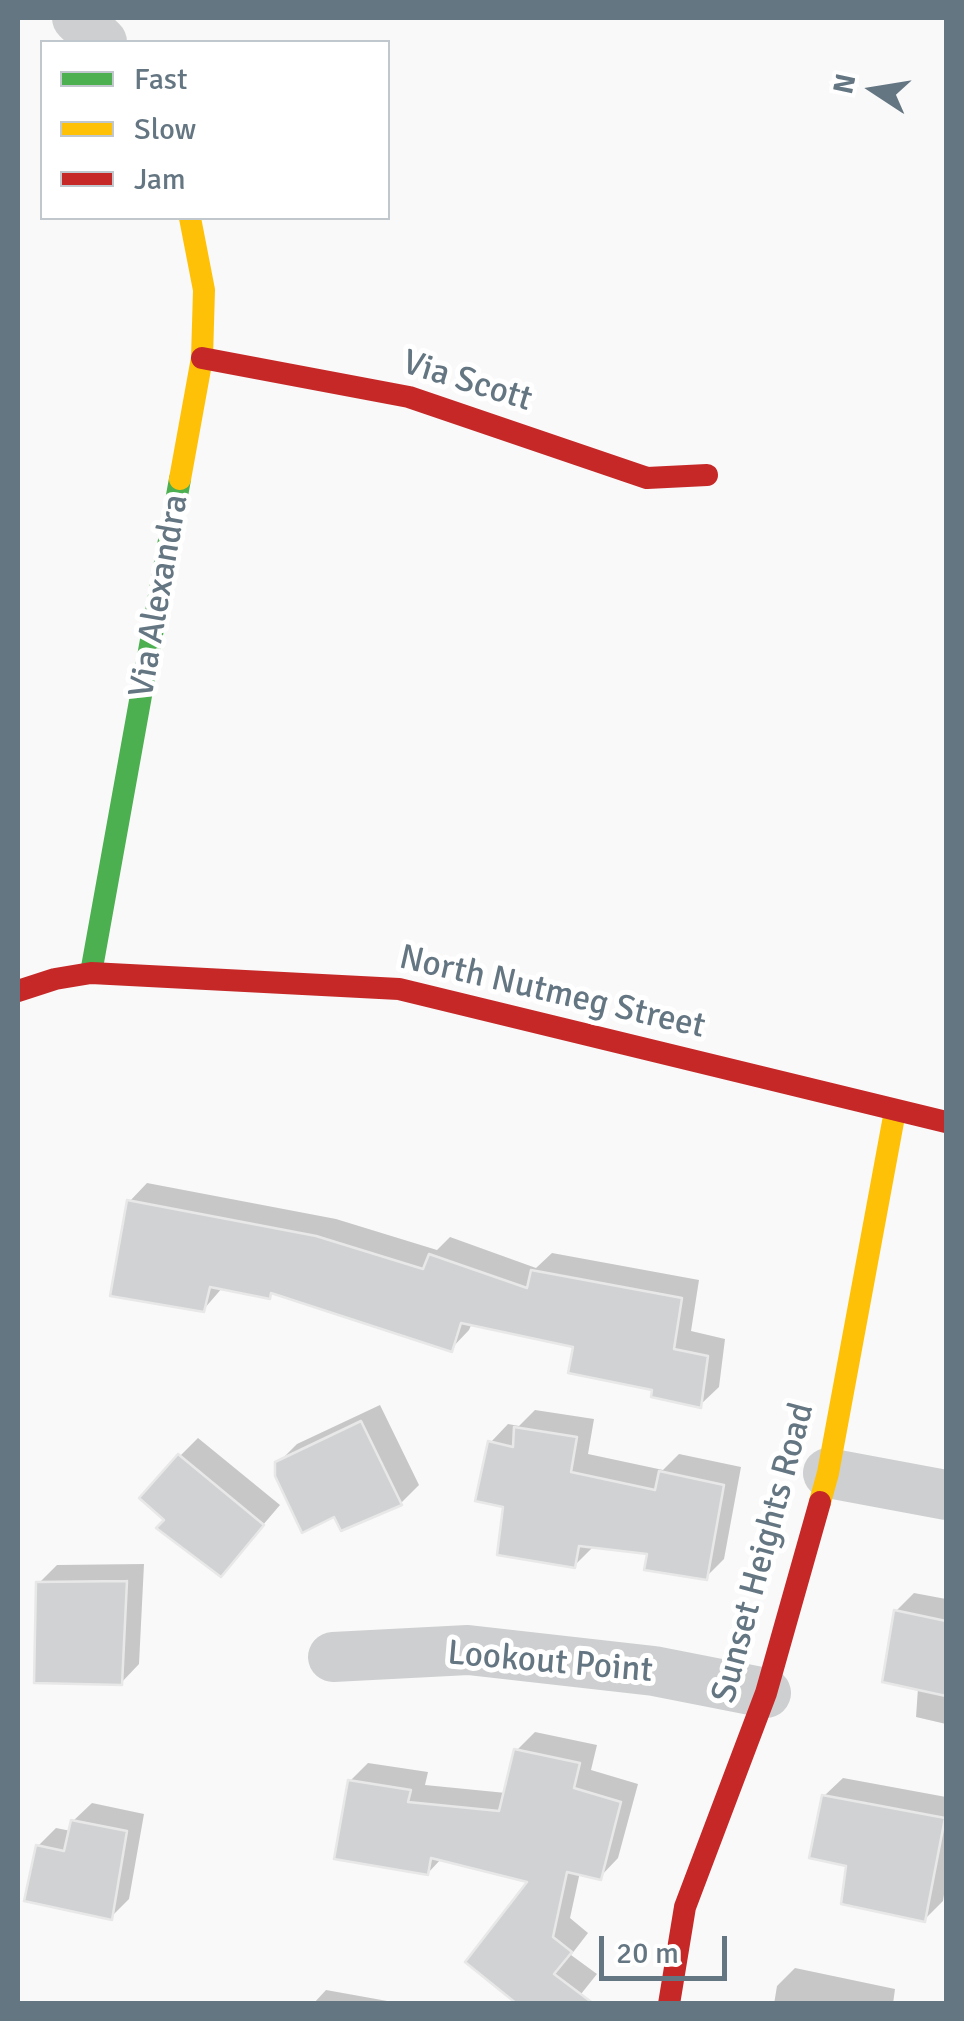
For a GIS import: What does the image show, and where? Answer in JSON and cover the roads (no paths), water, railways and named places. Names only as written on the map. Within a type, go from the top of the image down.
[{"type":"street","points":[[77,18],[100,40]]},
{"type":"street","name":"Via Alexandra","points":[[92,973],[202,358],[204,290],[190,220]]},
{"type":"street","name":"Via Scott","points":[[202,358],[409,397],[647,478],[707,475]]},
{"type":"street","name":"North Nutmeg Street","points":[[18,991],[54,978],[92,973],[399,989],[946,1122]]},
{"type":"street","name":"Sunset Heights Road","points":[[668,2004],[686,1907],[766,1693],[828,1472],[894,1111]]},
{"type":"street","points":[[828,1472],[946,1495]]},
{"type":"street","name":"Lookout Point","points":[[334,1657],[468,1650],[654,1672],[766,1693]]}]
